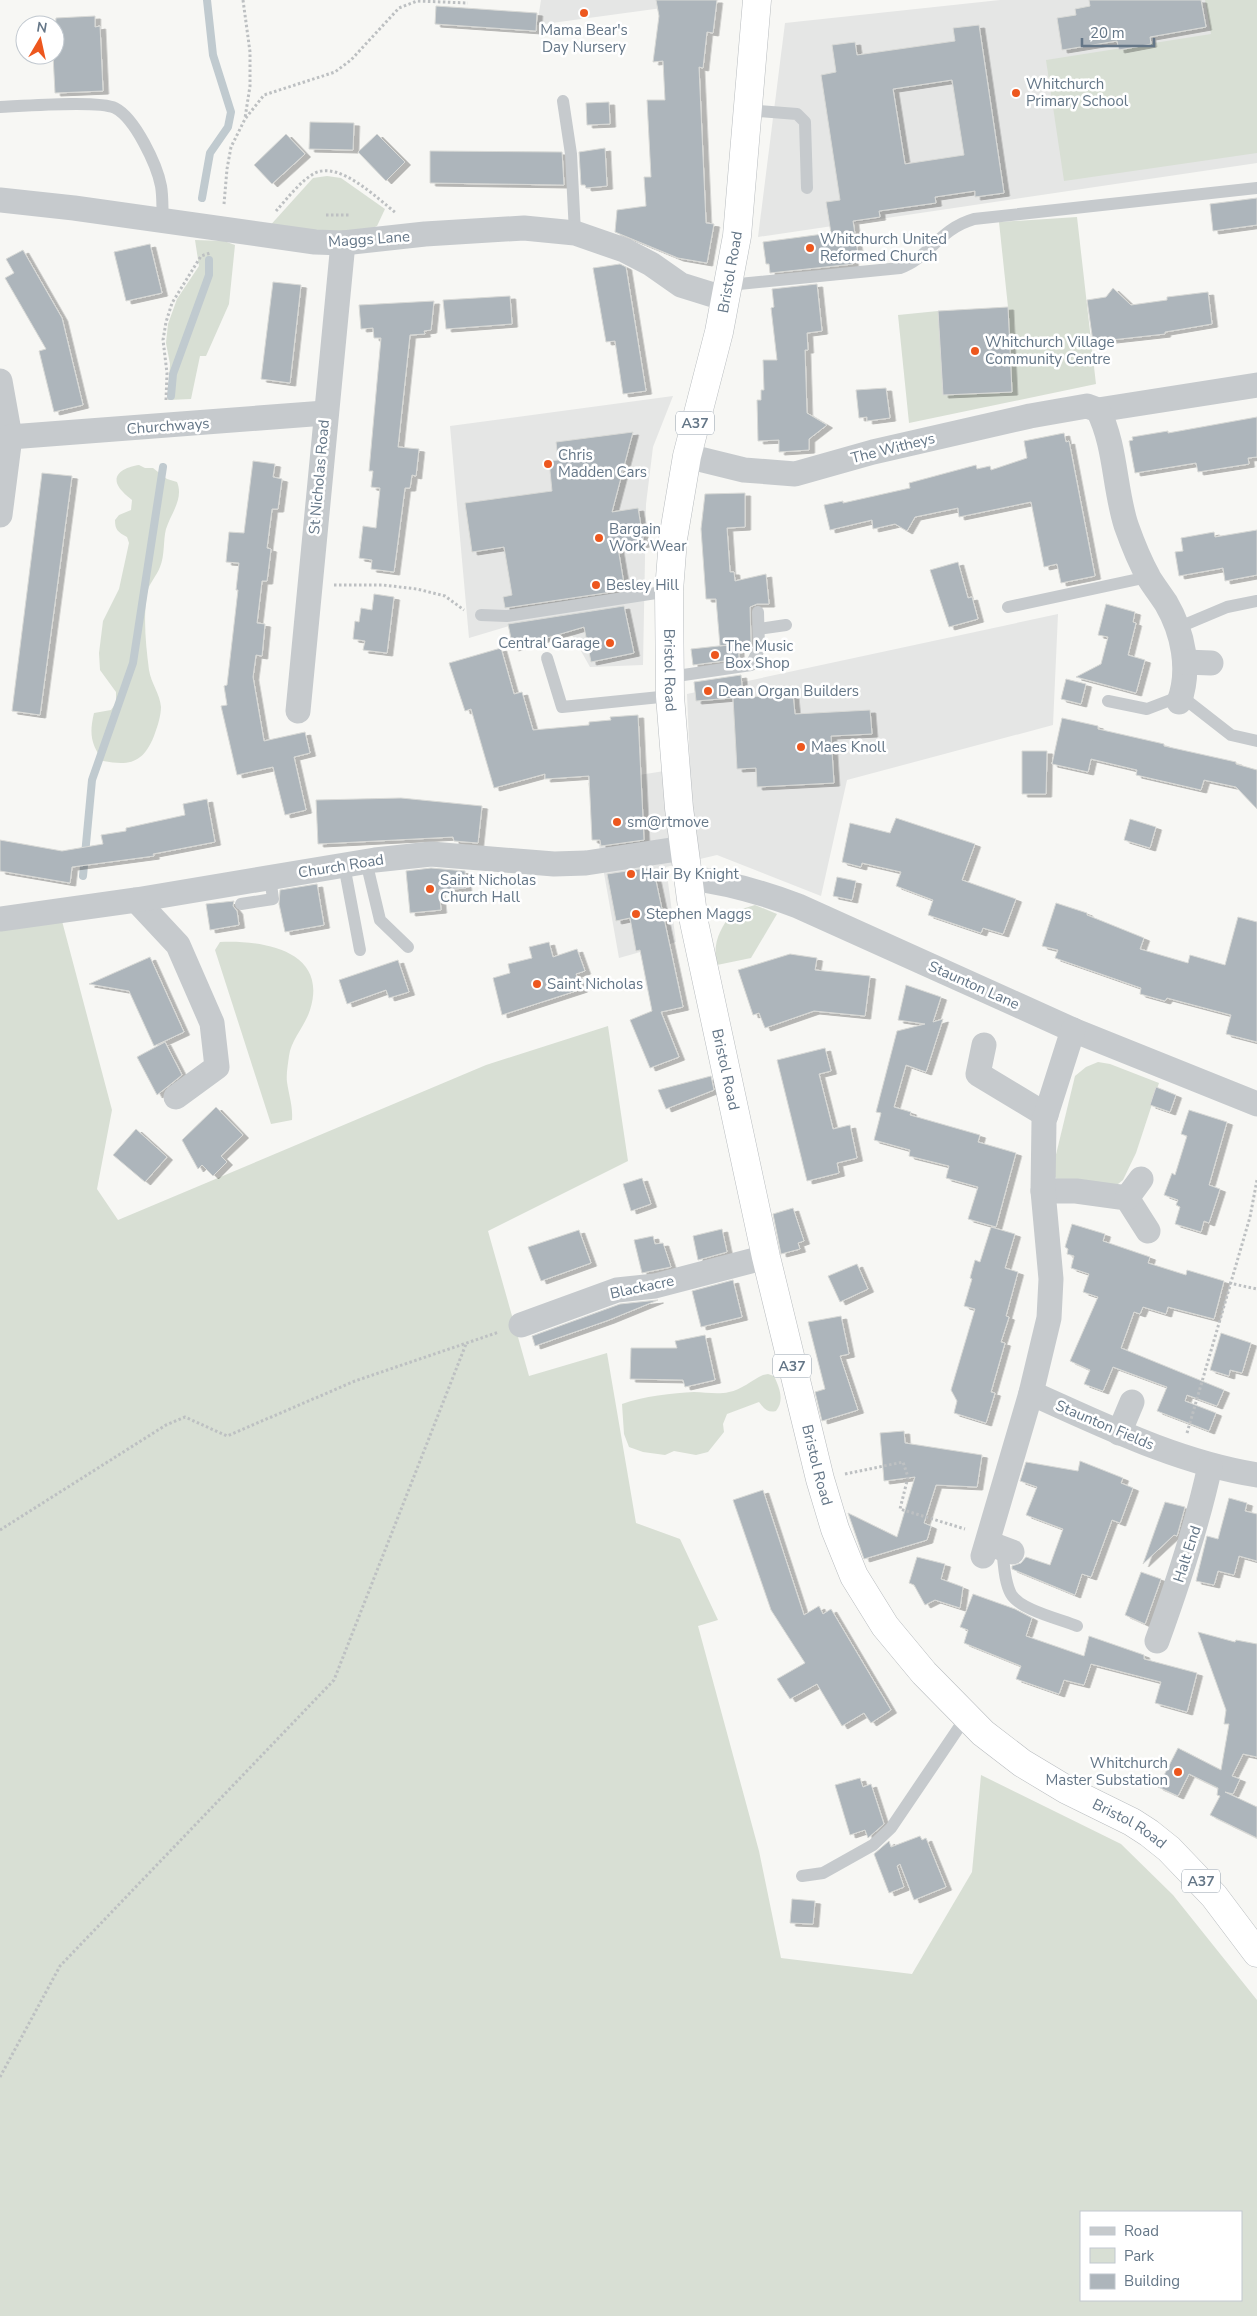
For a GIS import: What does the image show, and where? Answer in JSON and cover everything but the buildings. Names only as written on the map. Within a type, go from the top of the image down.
[{"type":"highway","name":"Bristol Road","points":[[756,0],[740,211],[727,292],[687,456],[673,539],[669,591],[670,687],[684,848],[694,922],[766,1257],[820,1479],[844,1555],[868,1602],[924,1673],[966,1717],[1000,1748],[1044,1777],[1132,1822],[1149,1833],[1190,1870],[1220,1902],[1257,1953]]},
{"type":"street","name":"Maggs Lane","points":[[0,200],[253,232],[276,238],[342,243],[425,234],[524,228],[575,233],[631,254],[651,264],[681,285],[727,292]]},
{"type":"street","name":"St Nicholas Road","points":[[298,711],[342,243]]},
{"type":"street","points":[[0,381],[10,437],[0,515]]},
{"type":"street","name":"The Witheys","points":[[687,456],[744,470],[795,474],[873,452],[1030,416],[1087,406],[1098,410],[1257,385]]},
{"type":"street","points":[[1098,410],[1106,426],[1126,524],[1148,577],[1167,604],[1177,628],[1185,662],[1185,683],[1180,699]]},
{"type":"street","name":"Churchways","points":[[10,437],[325,413]]},
{"type":"street","points":[[1185,662],[1211,663]]},
{"type":"street","name":"Church Road","points":[[0,919],[136,900],[355,863],[431,854],[554,864],[586,863],[684,848]]},
{"type":"street","name":"Staunton Lane","points":[[688,878],[713,880],[760,891],[798,906],[1073,1030],[1257,1104]]},
{"type":"street","points":[[136,900],[178,945],[212,1023],[217,1067],[176,1097]]},
{"type":"street","points":[[991,1546],[1049,1318],[1051,1279],[1043,1191],[1044,1121],[1073,1030]]},
{"type":"street","points":[[984,1045],[970,1078],[1046,1115]]},
{"type":"street","points":[[1043,1191],[1134,1189],[1148,1231]]},
{"type":"street","name":"Blackacre","points":[[521,1325],[617,1290],[654,1286],[766,1257]]},
{"type":"street","name":"Staunton Fields","points":[[1031,1393],[1119,1433],[1183,1445],[1210,1466],[1257,1475]]},
{"type":"street","points":[[1119,1433],[1132,1402]]},
{"type":"street","name":"Halt End","points":[[1157,1641],[1188,1556],[1202,1508],[1210,1466]]},
{"type":"lane","points":[[563,101],[571,154],[575,233]]},
{"type":"lane","points":[[0,107],[83,104],[114,107],[131,121],[152,158],[161,185],[163,220]]},
{"type":"lane","points":[[747,110],[797,114],[805,122],[807,188]]},
{"type":"lane","points":[[727,292],[900,268],[910,265],[950,228],[974,219],[1257,188]]},
{"type":"lane","points":[[1008,607],[1148,577]]},
{"type":"lane","points":[[482,615],[508,616],[669,591]]},
{"type":"lane","points":[[1177,628],[1227,607],[1257,601]]},
{"type":"lane","points":[[547,658],[562,707],[670,687],[751,665],[759,649],[758,612]]},
{"type":"lane","points":[[759,629],[786,625]]},
{"type":"lane","points":[[1108,701],[1147,709],[1180,699],[1231,735],[1257,741]]},
{"type":"lane","points":[[355,863],[372,911],[408,947]]},
{"type":"lane","points":[[355,863],[360,950]]},
{"type":"lane","points":[[241,904],[273,899],[270,877]]},
{"type":"lane","points":[[991,1546],[1006,1575],[1012,1595],[1022,1606],[1077,1626]]},
{"type":"lane","points":[[802,1876],[823,1873],[872,1845],[891,1828],[966,1717]]},
{"type":"path","points":[[243,0],[250,52],[250,86],[245,119]]},
{"type":"path","points":[[222,229],[226,169],[231,147],[245,119],[264,95],[335,72],[351,60],[398,8],[417,1],[468,3]]},
{"type":"path","points":[[338,586],[383,585],[417,589],[445,596],[460,608],[482,615]]},
{"type":"path","points":[[1183,1445],[1229,1283],[1250,1217],[1257,1180]]},
{"type":"path","points":[[1229,1283],[1257,1289]]},
{"type":"path","points":[[0,1530],[166,1425],[185,1417],[227,1436],[355,1381],[521,1325]]},
{"type":"path","points":[[0,2077],[60,1966],[334,1680],[466,1344]]},
{"type":"path","points":[[820,1479],[902,1462],[908,1477],[900,1509],[991,1546]]},
{"type":"shaded area","name":"Mama Bear's Day Nursery","points":[[541,0],[721,0],[537,25]]},
{"type":"shaded area","name":"Whitchurch Primary School","points":[[1000,0],[1257,0],[1257,163],[758,237],[785,23]]},
{"type":"shaded area","points":[[673,396],[653,447],[646,504],[643,665],[590,667],[572,635],[526,648],[516,624],[469,638],[450,426]]},
{"type":"shaded area","points":[[1058,614],[1053,725],[847,780],[821,896],[717,855],[666,867],[676,942],[619,958],[588,783],[690,767],[687,694]]},
{"type":"green space","points":[[1205,0],[1257,0],[1257,153],[1064,181],[1046,60],[1211,34]]},
{"type":"green space","points":[[327,176],[341,178],[385,209],[377,226],[360,234],[267,229],[313,178]]},
{"type":"green space","points":[[1077,217],[1096,384],[909,423],[898,315],[938,311],[943,395],[1012,392],[1008,307],[999,222]]},
{"type":"green space","points":[[195,240],[224,241],[235,245],[229,304],[206,356],[200,356],[191,399],[168,400],[170,364],[166,343],[168,324],[177,299],[199,266]]},
{"type":"green space","points":[[139,465],[145,468],[153,468],[167,479],[177,482],[179,494],[166,529],[162,562],[147,594],[145,613],[149,670],[161,707],[159,722],[150,745],[145,752],[134,760],[121,763],[103,761],[94,744],[91,733],[94,713],[111,710],[116,703],[116,692],[100,670],[99,653],[103,621],[119,589],[129,543],[127,537],[116,528],[115,520],[119,515],[131,510],[132,500],[118,486],[117,477],[123,470]]},
{"type":"green space","points":[[755,905],[777,914],[751,958],[717,965],[716,943],[732,912]]},
{"type":"green space","points":[[62,921],[112,1110],[97,1189],[118,1220],[486,1065],[608,1026],[628,1161],[488,1231],[529,1376],[607,1353],[636,1523],[680,1539],[718,1620],[698,1626],[759,1851],[781,1958],[912,1974],[972,1872],[981,1775],[1121,1844],[1173,1895],[1257,2000],[1257,2316],[0,2316],[0,926]]},
{"type":"green space","points":[[220,942],[254,943],[272,947],[288,953],[301,962],[310,974],[313,990],[310,1010],[292,1044],[287,1069],[292,1120],[271,1124],[215,950]]},
{"type":"green space","points":[[1098,1062],[1110,1064],[1159,1083],[1136,1153],[1123,1180],[1113,1188],[1058,1182],[1052,1171],[1075,1076],[1086,1067]]},
{"type":"green space","points":[[768,1374],[774,1376],[781,1398],[776,1411],[766,1410],[759,1402],[727,1414],[723,1424],[724,1432],[708,1452],[696,1455],[674,1451],[665,1455],[643,1452],[629,1447],[624,1434],[622,1404],[668,1394],[694,1392],[725,1393]]},
{"type":"waterway","points":[[202,198],[210,153],[228,127],[231,112],[213,55],[207,0]]},
{"type":"waterway","points":[[171,396],[173,374],[209,275],[209,260]]},
{"type":"waterway","points":[[83,876],[92,780],[133,663],[163,467]]},
{"type":"place","name":"Mama Bear's Day Nursery","points":[[584,13]]},
{"type":"place","name":"Whitchurch Primary School","points":[[1016,93]]},
{"type":"place","name":"Whitchurch United Reformed Church","points":[[810,248]]},
{"type":"place","name":"Whitchurch Village Community Centre","points":[[975,351]]},
{"type":"place","name":"Chris Madden Cars","points":[[548,464]]},
{"type":"place","name":"Bargain Work Wear","points":[[599,538]]},
{"type":"place","name":"Besley Hill","points":[[596,585]]},
{"type":"place","name":"Central Garage","points":[[610,643]]},
{"type":"place","name":"The Music Box Shop","points":[[715,655]]},
{"type":"place","name":"Dean Organ Builders","points":[[708,691]]},
{"type":"place","name":"Maes Knoll","points":[[801,747]]},
{"type":"place","name":"sm@rtmove","points":[[617,822]]},
{"type":"place","name":"Hair By Knight","points":[[631,874]]},
{"type":"place","name":"Saint Nicholas Church Hall","points":[[430,889]]},
{"type":"place","name":"Stephen Maggs","points":[[636,914]]},
{"type":"place","name":"Saint Nicholas","points":[[537,984]]},
{"type":"place","name":"Whitchurch Master Substation","points":[[1178,1772]]}]
